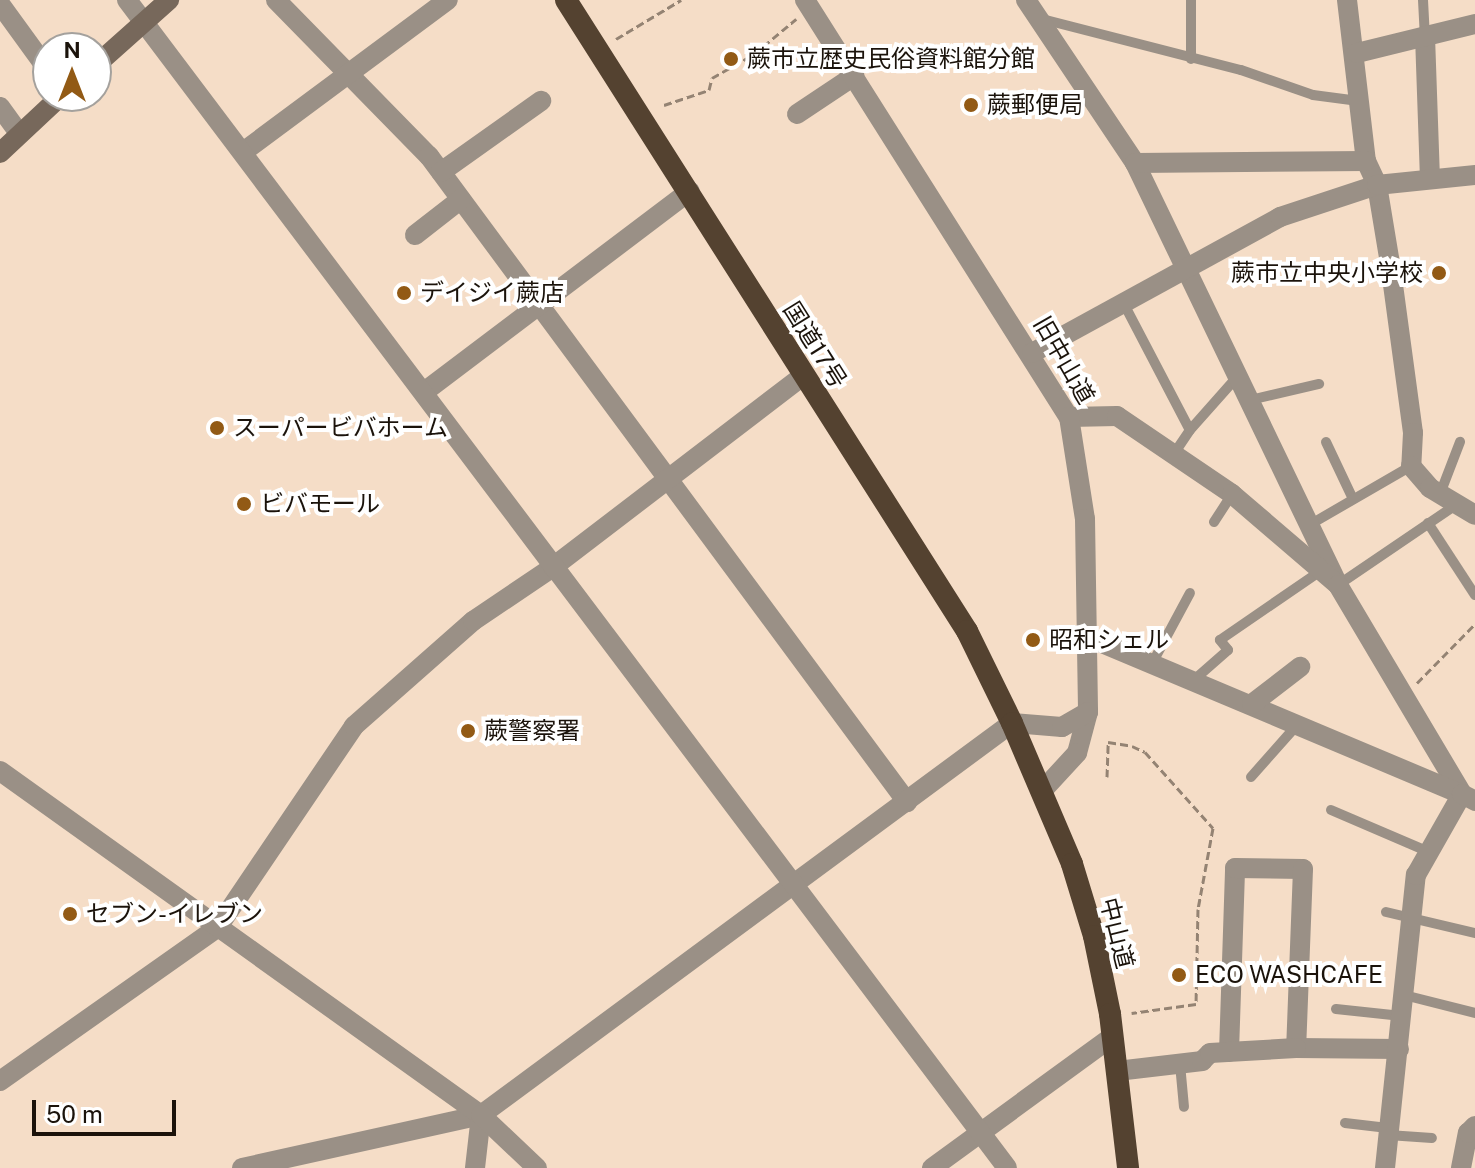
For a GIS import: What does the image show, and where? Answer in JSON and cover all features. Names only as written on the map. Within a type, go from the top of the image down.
[{"type":"highway","name":"国道17号","points":[[566,0],[967,631],[1012,723]]},
{"type":"highway","name":"中山道","points":[[1012,723],[1043,790],[1094,936],[1113,1036],[1128,1168]]},
{"type":"main road","points":[[112,51],[169,0]]},
{"type":"main road","points":[[0,153],[43,112]]},
{"type":"street","points":[[127,0],[1007,1168]]},
{"type":"street","points":[[276,0],[441,172],[907,802]]},
{"type":"street","points":[[1347,0],[1357,53],[1366,161],[1377,185],[1413,433],[1411,466],[1449,499],[1475,515]]},
{"type":"street","points":[[0,2],[32,47]]},
{"type":"street","points":[[243,152],[437,3]]},
{"type":"street","name":"旧中山道","points":[[808,4],[1032,353],[1069,417],[1085,519],[1090,638],[1088,712],[1077,753],[1043,790]]},
{"type":"street","points":[[1031,9],[1135,163],[1338,585],[1403,697],[1468,797]]},
{"type":"street","points":[[1357,53],[1475,24]]},
{"type":"street","points":[[1425,36],[1430,176]]},
{"type":"street","points":[[797,114],[854,76]]},
{"type":"street","points":[[441,172],[541,101]]},
{"type":"street","points":[[0,107],[19,133]]},
{"type":"street","points":[[1135,163],[1366,161]]},
{"type":"street","points":[[1032,353],[1280,217],[1377,185],[1430,176],[1475,175]]},
{"type":"street","points":[[424,392],[690,191]]},
{"type":"street","points":[[415,235],[461,199]]},
{"type":"street","points":[[0,1081],[218,927],[354,726],[473,621],[553,567],[803,376]]},
{"type":"street","points":[[1069,417],[1117,416],[1232,494],[1319,572],[1338,585]]},
{"type":"street","points":[[1090,638],[1154,660],[1468,797]]},
{"type":"street","points":[[1252,704],[1300,667]]},
{"type":"street","points":[[242,1168],[481,1115],[1012,723],[1062,727],[1088,712]]},
{"type":"street","points":[[0,771],[481,1115],[537,1168]]},
{"type":"street","points":[[1385,1168],[1416,875],[1468,797]]},
{"type":"street","points":[[1229,1052],[1235,868],[1303,869],[1296,1048]]},
{"type":"street","points":[[932,1168],[1113,1036]]},
{"type":"street","points":[[1117,1071],[1180,1064],[1229,1052],[1296,1048],[1399,1049]]},
{"type":"street","points":[[475,1168],[481,1115]]},
{"type":"street","points":[[1461,1168],[1468,1133],[1475,1126]]},
{"type":"lane","points":[[1191,0],[1191,59]]},
{"type":"lane","points":[[1423,0],[1425,36]]},
{"type":"lane","points":[[1031,9],[1313,95],[1362,101]]},
{"type":"lane","points":[[1124,304],[1190,430]]},
{"type":"lane","points":[[1173,455],[1190,430],[1238,376]]},
{"type":"lane","points":[[1250,400],[1319,384]]},
{"type":"lane","points":[[1326,442],[1353,499]]},
{"type":"lane","points":[[1338,585],[1428,523],[1449,499],[1460,442]]},
{"type":"lane","points":[[1311,524],[1411,466]]},
{"type":"lane","points":[[1214,522],[1232,494]]},
{"type":"lane","points":[[1428,523],[1475,595]]},
{"type":"lane","points":[[1195,679],[1228,650],[1220,640],[1319,572]]},
{"type":"lane","points":[[1154,660],[1190,593]]},
{"type":"lane","points":[[1251,777],[1298,725]]},
{"type":"lane","points":[[1331,810],[1429,852]]},
{"type":"lane","points":[[1386,912],[1412,915],[1475,933]]},
{"type":"lane","points":[[1404,995],[1475,1013]]},
{"type":"lane","points":[[1336,1009],[1402,1016]]},
{"type":"lane","points":[[1180,1064],[1184,1107]]},
{"type":"lane","points":[[1345,1123],[1432,1138]]},
{"type":"path","points":[[599,49],[681,0]]},
{"type":"path","points":[[664,105],[709,90],[712,78],[754,54],[808,4]]},
{"type":"path","points":[[1403,697],[1475,624]]},
{"type":"path","points":[[1107,777],[1108,742],[1145,752],[1213,828],[1198,909],[1196,1004],[1132,1013]]},
{"type":"place","name":"蕨市立歴史民俗資料館分館","points":[[731,59]]},
{"type":"place","name":"蕨郵便局","points":[[971,105]]},
{"type":"place","name":"蕨市立中央小学校","points":[[1439,273]]},
{"type":"place","name":"デイジイ蕨店","points":[[404,293]]},
{"type":"place","name":"スーパービバホーム","points":[[217,428]]},
{"type":"place","name":"ビバモール","points":[[244,504]]},
{"type":"place","name":"昭和シェル","points":[[1033,640]]},
{"type":"place","name":"蕨警察署","points":[[468,731]]},
{"type":"place","name":"セブン-イレブン","points":[[70,914]]},
{"type":"place","name":"ECO WASHCAFE","points":[[1179,975]]}]
